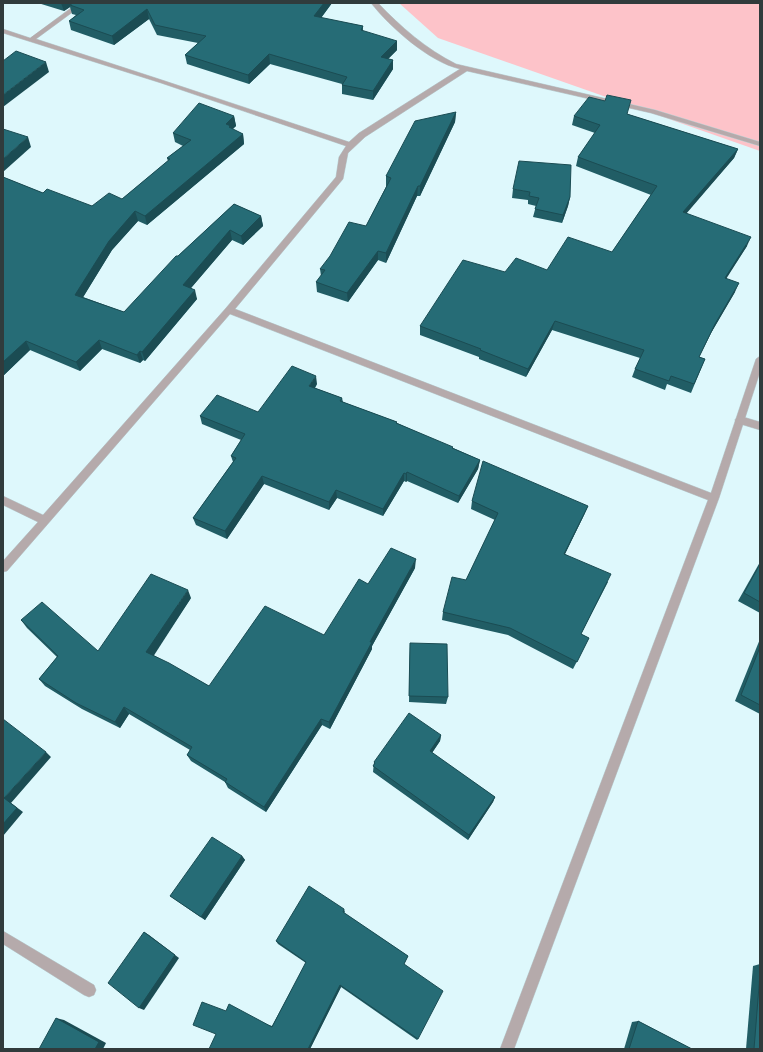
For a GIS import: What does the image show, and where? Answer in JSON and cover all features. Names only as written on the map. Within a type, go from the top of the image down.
[{"type":"street","points":[[31,40],[82,3]]},
{"type":"street","points":[[374,3],[393,23],[437,58],[454,66],[654,111],[760,144]]},
{"type":"street","points":[[3,31],[350,145]]},
{"type":"street","points":[[3,568],[229,310],[340,177],[342,157],[350,145],[362,135],[465,69]]},
{"type":"street","points":[[229,310],[714,498]]},
{"type":"street","points":[[507,1049],[714,498],[760,359]]},
{"type":"street","points":[[740,420],[760,426]]},
{"type":"street","points":[[3,500],[44,520]]},
{"type":"street","points":[[3,937],[89,990]]},
{"type":"shaded area","points":[[399,3],[760,3],[760,151],[438,38]]},
{"type":"building","points":[[73,3],[324,3],[314,16],[363,26],[361,30],[397,41],[381,57],[393,60],[373,91],[342,85],[347,77],[269,54],[248,75],[185,55],[206,36],[155,25],[147,9],[112,36],[69,21],[84,10],[70,5]]},
{"type":"building","points":[[16,51],[46,62],[3,95],[3,61]]},
{"type":"building","points":[[607,95],[631,100],[627,114],[738,149],[683,212],[751,237],[725,278],[739,283],[715,324],[699,357],[705,359],[694,384],[671,376],[669,381],[635,369],[644,350],[555,321],[528,369],[420,326],[463,260],[505,272],[516,258],[547,270],[568,237],[612,252],[657,186],[578,157],[600,125],[574,116],[589,97],[605,101]]},
{"type":"building","points":[[199,103],[234,116],[226,124],[243,134],[145,216],[135,211],[109,241],[75,295],[124,312],[176,256],[178,256],[234,204],[261,216],[241,236],[230,230],[183,285],[195,290],[142,352],[140,351],[137,355],[99,340],[76,362],[26,341],[3,362],[3,177],[43,193],[47,189],[92,206],[109,193],[122,199],[170,159],[167,158],[191,140],[173,133]]},
{"type":"building","points":[[456,112],[386,253],[378,251],[347,293],[316,282],[325,270],[320,269],[330,256],[349,222],[366,226],[391,178],[386,176],[415,121]]},
{"type":"building","points":[[3,129],[28,137],[3,159]]},
{"type":"building","points":[[519,161],[571,165],[570,197],[563,215],[535,209],[539,198],[529,196],[530,192],[513,189]]},
{"type":"building","points":[[292,366],[316,376],[309,386],[342,398],[340,401],[397,422],[396,423],[480,460],[459,496],[407,472],[406,474],[404,473],[383,509],[336,490],[329,502],[262,476],[225,531],[193,518],[236,458],[231,456],[245,434],[200,416],[217,395],[258,412]]},
{"type":"building","points":[[483,461],[588,506],[564,554],[611,574],[581,634],[589,638],[577,662],[510,628],[443,612],[452,577],[466,580],[498,513],[472,501]]},
{"type":"building","points":[[391,548],[416,559],[370,642],[372,642],[329,722],[321,719],[264,807],[225,782],[227,779],[187,755],[192,747],[124,707],[115,722],[76,703],[39,679],[58,656],[21,620],[42,602],[98,651],[151,574],[188,590],[146,652],[169,663],[209,686],[265,606],[324,635],[359,579],[368,584]]},
{"type":"building","points":[[760,564],[760,602],[744,593]]},
{"type":"building","points":[[410,643],[447,644],[448,697],[409,696]]},
{"type":"building","points":[[760,647],[760,705],[741,695]]},
{"type":"building","points":[[409,713],[441,735],[430,751],[495,797],[469,835],[373,766],[375,763],[374,762]]},
{"type":"building","points":[[3,719],[46,752],[4,798],[17,808],[3,824]]},
{"type":"building","points":[[212,837],[242,856],[201,917],[170,896]]},
{"type":"building","points":[[309,886],[344,909],[343,912],[408,956],[404,964],[443,991],[418,1039],[340,985],[308,1049],[209,1049],[216,1034],[193,1025],[202,1002],[226,1011],[229,1004],[272,1027],[306,962],[276,941]]},
{"type":"building","points":[[144,932],[175,955],[139,1008],[108,983]]},
{"type":"building","points":[[760,974],[760,1049],[754,1049]]},
{"type":"building","points":[[56,1018],[99,1042],[95,1049],[39,1049]]},
{"type":"building","points":[[638,1021],[692,1049],[629,1049]]}]
